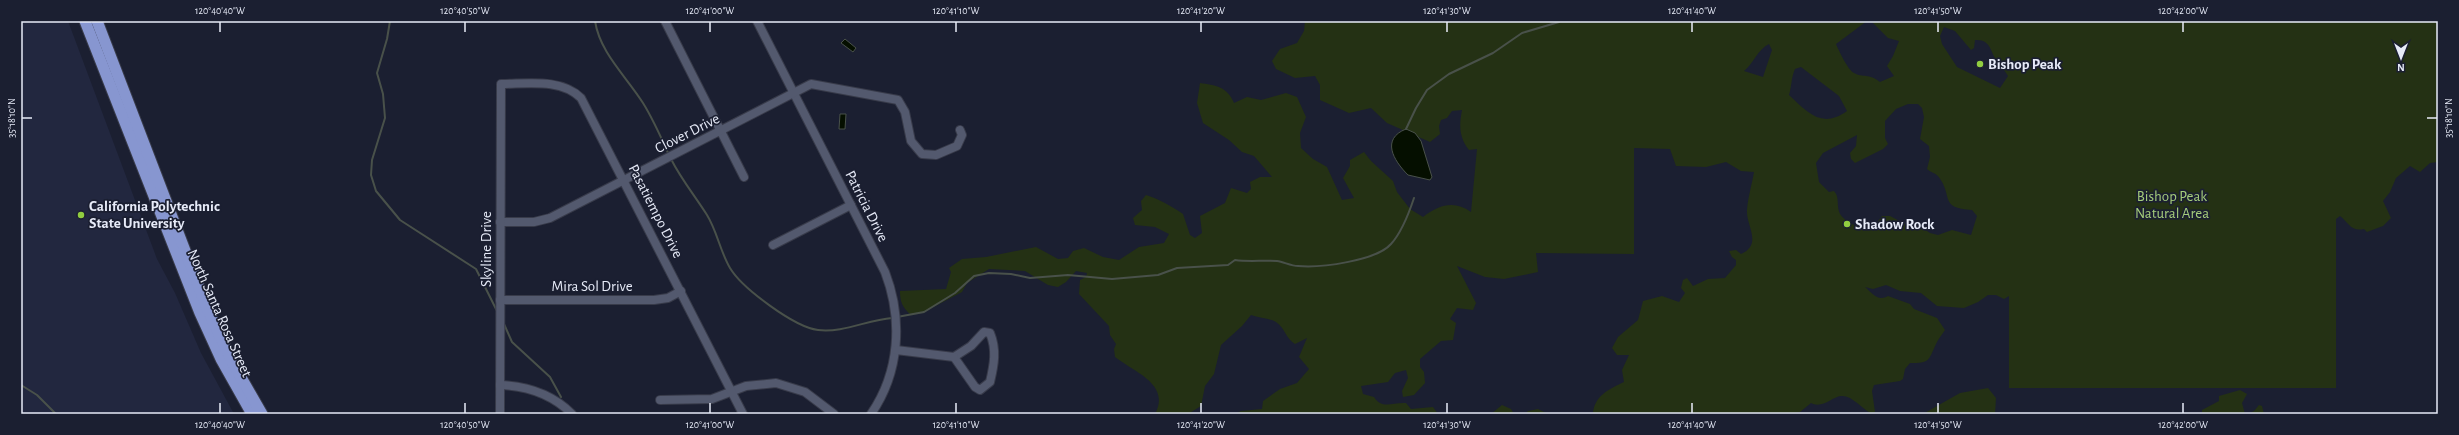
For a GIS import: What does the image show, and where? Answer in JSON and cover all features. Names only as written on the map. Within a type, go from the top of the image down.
[{"type":"highway","name":"North Santa Rosa Street","points":[[85,21],[200,313],[221,359],[252,414]]},
{"type":"highway","name":"North Santa Rosa Street","points":[[97,21],[207,308],[231,360],[262,414]]},
{"type":"street","points":[[665,21],[744,177]]},
{"type":"street","name":"Patricia Drive","points":[[757,21],[888,280],[897,323],[896,350],[886,386],[871,414]]},
{"type":"street","name":"Pasatiempo Drive","points":[[501,84],[553,84],[565,86],[575,92],[586,104],[743,414]]},
{"type":"street","name":"Skyline Drive","points":[[500,414],[501,84]]},
{"type":"street","name":"Clover Drive","points":[[500,222],[545,220],[721,132],[795,94],[811,84],[898,100],[905,112],[911,141],[922,154],[928,156],[936,155],[957,146],[962,135],[960,130]]},
{"type":"street","points":[[773,245],[851,205]]},
{"type":"street","name":"Mira Sol Drive","points":[[500,300],[654,300],[668,298],[681,291]]},
{"type":"street","points":[[896,350],[954,357],[971,346],[984,332],[990,333],[994,342],[995,360],[990,382],[980,390],[975,387],[954,357]]},
{"type":"street","points":[[660,400],[706,400],[756,384],[786,385],[814,397],[834,414]]},
{"type":"street","points":[[500,385],[537,392],[559,403],[572,414]]},
{"type":"shaded area","name":"California Polytechnic State University","points":[[21,21],[68,21],[157,259],[175,293],[201,353],[234,414],[21,414]]},
{"type":"shaded area","points":[[845,39],[856,48],[853,52],[841,43]]},
{"type":"shaded area","points":[[840,114],[846,114],[845,129],[839,129]]},
{"type":"shaded area","points":[[1406,129],[1415,133],[1421,141],[1432,177],[1430,180],[1408,175],[1394,156],[1392,144],[1394,138],[1398,133]]},
{"type":"green space","name":"Bishop Peak Natural Area","points":[[1305,21],[1867,21],[1836,44],[1844,60],[1854,73],[1876,79],[1880,82],[1894,76],[1887,66],[1899,41],[1888,38],[1871,21],[2438,21],[2438,162],[2430,163],[2420,172],[2410,166],[2396,178],[2390,192],[2383,201],[2391,218],[2383,226],[2367,232],[2364,229],[2360,230],[2353,228],[2340,216],[2336,219],[2336,388],[2009,388],[2009,296],[2004,299],[1996,295],[1988,295],[1978,302],[1964,308],[1937,306],[1921,293],[1900,291],[1886,285],[1873,289],[1865,287],[1878,297],[1884,298],[1888,296],[1910,304],[1914,309],[1937,318],[1945,330],[1928,360],[1910,363],[1905,369],[1903,379],[1900,381],[1874,385],[1872,391],[1875,412],[1871,413],[1853,400],[1845,396],[1841,396],[1819,405],[1811,403],[1800,412],[1789,414],[1593,414],[1596,402],[1599,398],[1608,390],[1624,382],[1622,370],[1629,355],[1617,355],[1612,348],[1618,337],[1638,320],[1643,301],[1662,296],[1679,302],[1685,293],[1681,288],[1683,280],[1687,278],[1693,286],[1708,279],[1725,278],[1736,265],[1736,260],[1732,257],[1729,251],[1736,250],[1741,254],[1748,250],[1751,245],[1752,234],[1747,216],[1747,210],[1754,172],[1741,171],[1726,162],[1706,167],[1676,166],[1670,149],[1634,148],[1634,254],[1536,253],[1538,272],[1504,279],[1485,277],[1457,266],[1476,303],[1473,310],[1457,308],[1450,319],[1456,323],[1453,340],[1441,341],[1420,359],[1420,367],[1424,372],[1425,383],[1414,395],[1403,397],[1402,391],[1408,378],[1406,370],[1395,373],[1388,382],[1361,386],[1363,394],[1374,397],[1381,403],[1406,403],[1411,409],[1433,407],[1438,414],[1235,414],[1241,411],[1262,409],[1263,401],[1280,389],[1297,383],[1309,369],[1299,357],[1307,338],[1295,344],[1282,327],[1276,322],[1251,315],[1242,326],[1221,345],[1214,374],[1205,386],[1201,406],[1188,414],[1155,414],[1159,404],[1158,395],[1154,387],[1148,380],[1115,357],[1114,349],[1116,344],[1110,335],[1109,326],[1079,294],[1080,280],[1086,277],[1087,273],[1076,271],[1066,282],[1058,287],[1048,285],[1025,271],[989,269],[967,283],[962,292],[924,312],[910,314],[905,309],[901,301],[900,291],[946,289],[951,272],[949,268],[962,259],[986,257],[1036,247],[1058,259],[1068,258],[1073,251],[1084,248],[1103,257],[1119,260],[1139,247],[1164,243],[1169,234],[1155,227],[1135,225],[1133,218],[1142,210],[1141,201],[1146,195],[1175,208],[1183,214],[1190,235],[1195,238],[1202,233],[1200,216],[1225,203],[1231,188],[1247,193],[1251,189],[1250,182],[1260,177],[1272,177],[1254,156],[1242,152],[1229,140],[1203,123],[1197,103],[1200,83],[1216,86],[1225,90],[1234,103],[1247,97],[1261,100],[1286,93],[1297,97],[1306,117],[1300,133],[1301,148],[1313,159],[1327,167],[1342,200],[1354,198],[1343,178],[1350,166],[1350,160],[1364,152],[1371,161],[1393,181],[1397,192],[1410,209],[1423,217],[1435,209],[1453,205],[1465,208],[1471,212],[1477,149],[1469,150],[1463,141],[1460,126],[1462,110],[1452,111],[1447,118],[1441,120],[1439,126],[1440,134],[1430,142],[1387,123],[1371,108],[1349,113],[1320,100],[1320,85],[1315,76],[1295,78],[1276,69],[1272,61],[1280,49],[1297,43],[1304,31]],"holes":[[[1944,27],[1955,31],[1971,50],[1974,48],[1975,40],[1981,40],[1988,44],[1995,59],[2008,76],[2000,88],[1957,67],[1942,44],[1940,36]],[[1769,44],[1772,50],[1763,77],[1744,71],[1758,53]],[[1801,67],[1839,96],[1847,111],[1830,119],[1823,119],[1809,113],[1789,95],[1795,69]],[[1908,104],[1918,104],[1922,108],[1924,117],[1920,139],[1929,146],[1930,157],[1927,169],[1938,176],[1943,183],[1948,200],[1951,204],[1961,209],[1972,210],[1977,216],[1971,235],[1952,230],[1938,235],[1930,233],[1921,227],[1909,226],[1890,216],[1882,216],[1871,227],[1867,228],[1858,226],[1842,217],[1839,211],[1836,193],[1834,191],[1829,192],[1819,182],[1816,163],[1823,153],[1857,135],[1856,146],[1850,153],[1851,159],[1855,163],[1883,149],[1888,144],[1885,138],[1885,121],[1896,109]]]},
{"type":"green space","points":[[1988,388],[1996,398],[1995,414],[1923,414],[1960,393]]},
{"type":"green space","points":[[2240,390],[2247,394],[2242,403],[2245,414],[2202,414],[2202,410],[2219,401],[2219,396]]},
{"type":"green space","points":[[1502,405],[1511,409],[1514,414],[1491,414]]},
{"type":"green space","points":[[2259,405],[2262,406],[2264,414],[2247,414],[2254,411]]},
{"type":"green space","points":[[1538,409],[1548,414],[1525,414],[1528,411]]},
{"type":"waterway","points":[[390,21],[387,39],[377,73],[383,94],[385,118],[372,160],[371,175],[376,191],[400,220],[476,269],[498,313]]},
{"type":"waterway","points":[[595,21],[602,44],[614,64],[643,103],[654,122],[669,155]]},
{"type":"waterway","points":[[1406,129],[1427,90],[1449,74],[1493,53],[1522,33],[1559,22]]},
{"type":"waterway","points":[[671,159],[679,174],[710,221],[730,268],[745,286],[757,296],[796,322],[818,330],[837,330],[892,318]]},
{"type":"waterway","points":[[897,317],[924,312],[955,293],[974,276],[989,273],[1011,274],[1030,278],[1068,275],[1112,279],[1158,275],[1177,268],[1228,265],[1235,260],[1277,261],[1295,266],[1320,266],[1361,259],[1384,250],[1391,244],[1402,228],[1414,198]]},
{"type":"waterway","points":[[504,324],[512,342],[550,377],[561,397]]},
{"type":"waterway","points":[[21,385],[37,395],[56,414]]},
{"type":"place","name":"Bishop Peak","points":[[1980,64]]},
{"type":"place","name":"California Polytechnic State University","points":[[81,215]]},
{"type":"place","name":"Shadow Rock","points":[[1847,224]]}]
